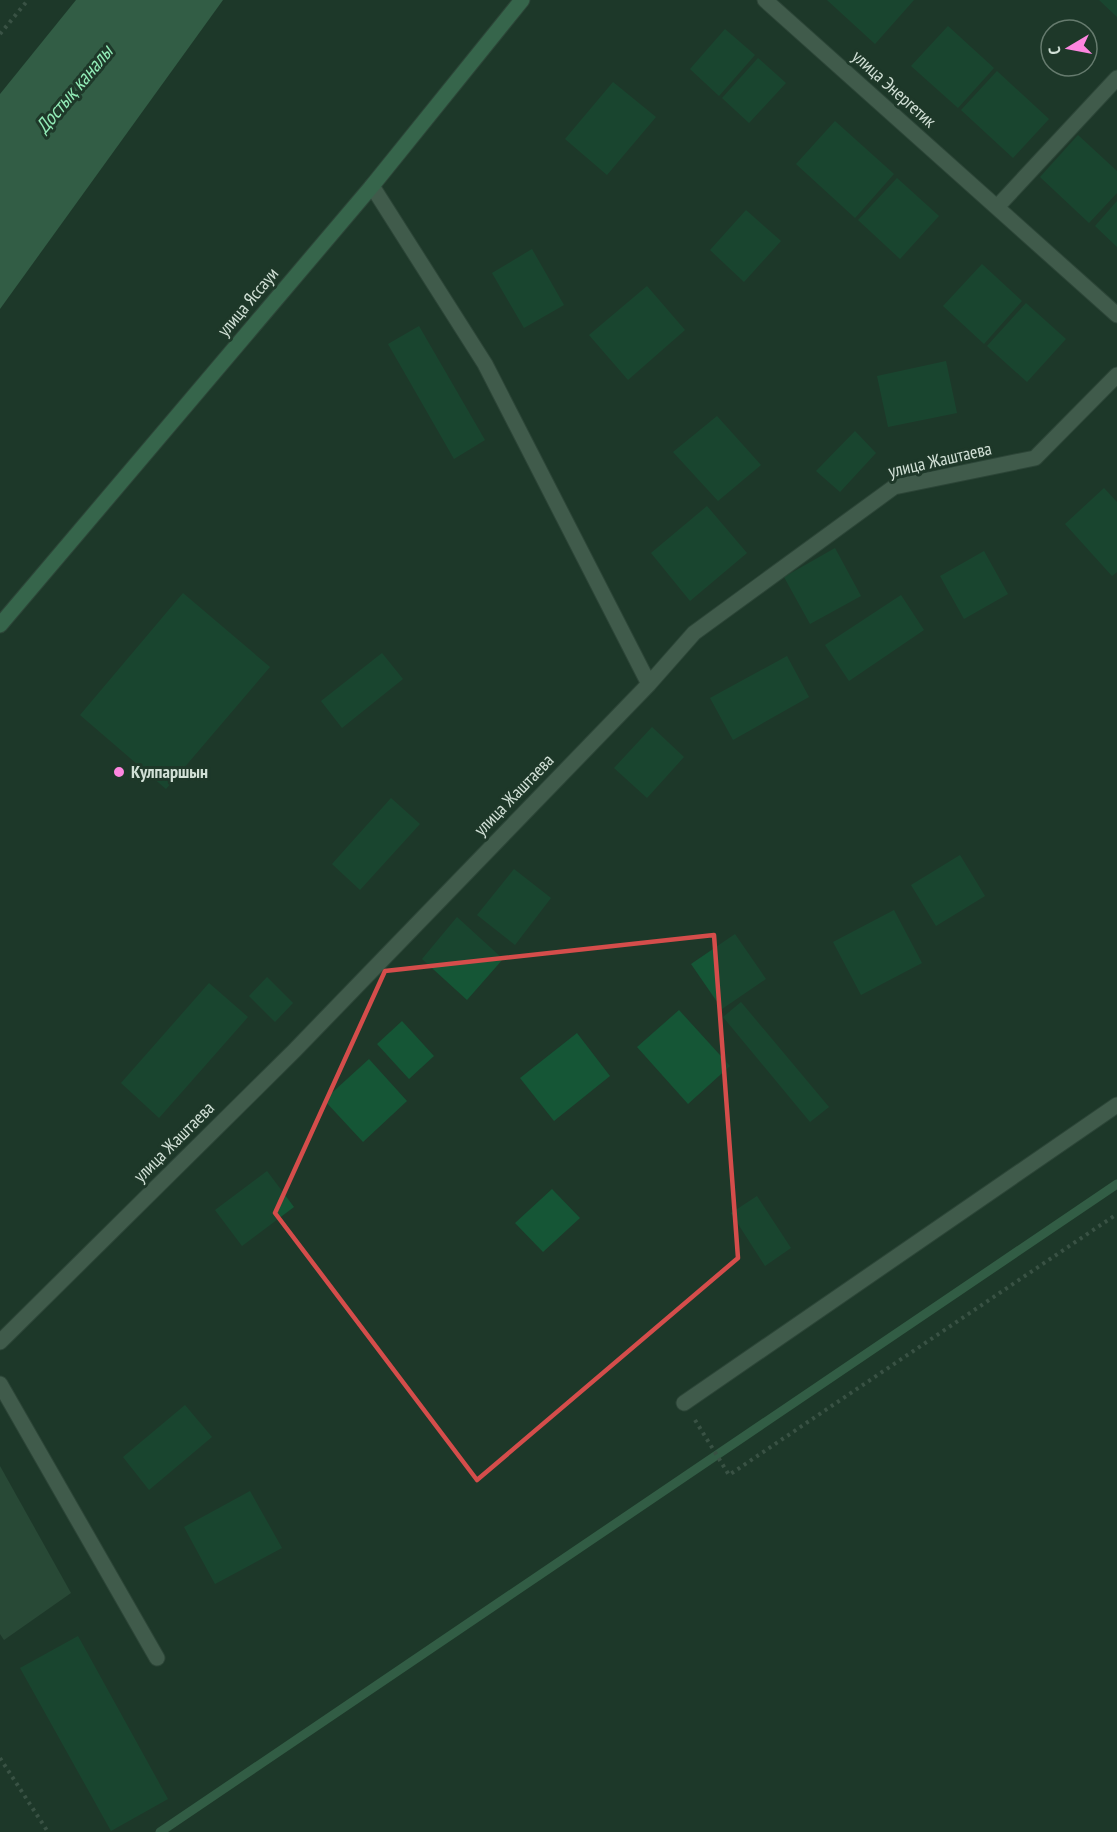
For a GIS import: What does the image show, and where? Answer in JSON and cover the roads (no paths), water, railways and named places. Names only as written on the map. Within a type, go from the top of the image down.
[{"type":"main road","name":"улица Яссауи","points":[[0,625],[372,186],[522,0]]},
{"type":"street","name":"улица Энергетик","points":[[765,0],[1117,315]]},
{"type":"street","points":[[997,207],[1117,78]]},
{"type":"street","points":[[372,186],[485,364],[649,684]]},
{"type":"street","name":"улица Жаштаева","points":[[0,1342],[294,1051],[649,684],[694,633],[894,487],[1035,458],[1117,375]]},
{"type":"street","points":[[684,1403],[1117,1105]]},
{"type":"street","points":[[0,1384],[157,1658]]},
{"type":"water","name":"Достық каналы","points":[[76,0],[223,0],[0,309],[0,94]]},
{"type":"waterway","points":[[160,1832],[1117,1184]]},
{"type":"place","name":"Кулпаршын","points":[[119,772]]}]
